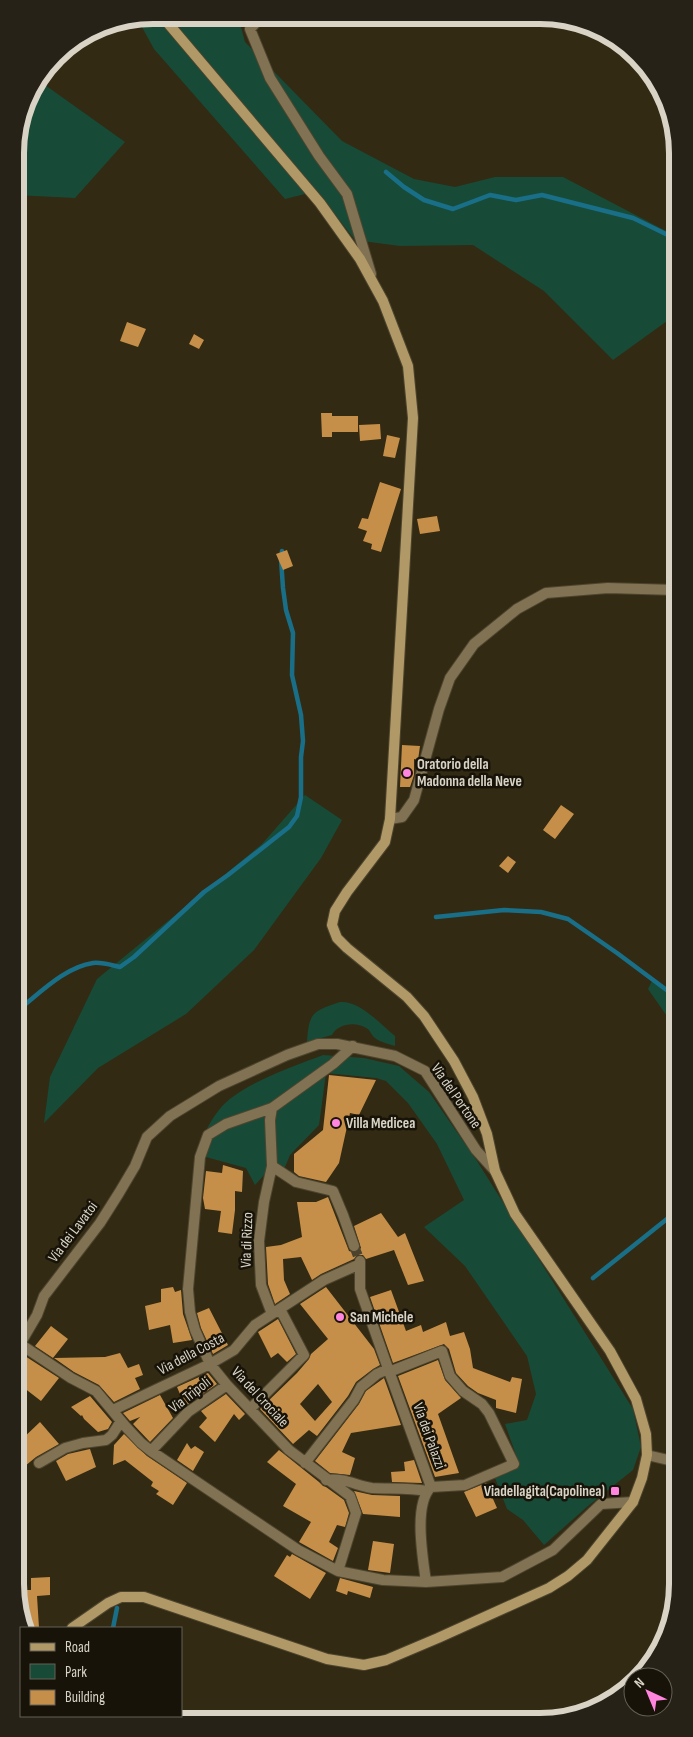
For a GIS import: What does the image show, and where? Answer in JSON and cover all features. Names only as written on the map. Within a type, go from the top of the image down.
[{"type":"street","points":[[73,1627],[108,1603],[122,1597],[144,1597],[327,1659],[364,1664],[386,1660],[549,1588],[568,1576],[587,1560],[633,1502],[647,1455],[646,1434],[636,1399],[610,1351],[515,1214],[495,1171],[487,1134],[473,1097],[454,1061],[424,1016],[408,997],[336,938],[332,925],[335,911],[385,842],[390,819],[413,418],[408,366],[383,301],[360,259],[320,203],[169,24]]},
{"type":"street","points":[[255,24],[250,29],[270,78],[319,156],[347,194],[374,284]]},
{"type":"street","points":[[390,819],[402,817],[414,800],[436,716],[450,678],[474,644],[517,608],[546,593],[608,588],[669,590]]},
{"type":"street","name":"Via del Portone","points":[[147,1137],[170,1116],[219,1086],[287,1055],[318,1044],[337,1044],[395,1056],[424,1071],[476,1150],[495,1171]]},
{"type":"street","name":"Via del Crociale","points":[[338,1571],[356,1513],[350,1496],[326,1480],[289,1450],[227,1385],[210,1364],[195,1330],[190,1312],[188,1288],[200,1157],[208,1135],[226,1124],[272,1108],[333,1064],[352,1046]]},
{"type":"street","points":[[272,1108],[270,1120],[272,1166],[296,1182],[333,1191],[344,1214],[354,1246]]},
{"type":"street","name":"Via dei Lavatoi","points":[[24,1337],[37,1315],[44,1296],[100,1223],[119,1193],[147,1137]]},
{"type":"street","name":"Via di Rizzo","points":[[250,1409],[304,1355],[261,1285],[259,1241],[264,1202],[272,1166]]},
{"type":"street","name":"Via della Costa","points":[[113,1410],[210,1364],[234,1350],[256,1325],[276,1311],[324,1280],[360,1262]]},
{"type":"street","name":"Via dei Palazzi","points":[[360,1262],[360,1289],[429,1489],[421,1511],[422,1549],[426,1582]]},
{"type":"street","name":"Via dei Lavatoi","points":[[24,1347],[71,1378],[96,1391],[113,1410]]},
{"type":"street","points":[[305,1463],[349,1406],[361,1387],[387,1367],[442,1351],[450,1376],[463,1391],[482,1404],[489,1413],[514,1464],[465,1486],[429,1489],[371,1488],[341,1480],[326,1480]]},
{"type":"street","name":"Via Tripoli","points":[[151,1451],[188,1412],[227,1385]]},
{"type":"street","points":[[113,1410],[141,1443],[151,1451],[298,1550],[338,1571],[383,1580],[426,1582],[502,1577],[553,1550],[601,1504],[633,1502]]},
{"type":"street","points":[[39,1463],[65,1448],[106,1440],[121,1420]]},
{"type":"street","points":[[647,1455],[669,1460]]},
{"type":"green space","points":[[141,24],[240,24],[245,42],[342,141],[414,179],[455,187],[495,177],[563,177],[668,232],[669,320],[613,360],[544,291],[473,245],[400,246],[355,240],[317,191],[285,199],[154,49]]},
{"type":"green space","points":[[44,84],[125,142],[75,198],[24,195],[24,144],[28,119]]},
{"type":"green space","points":[[305,795],[342,820],[321,858],[254,950],[186,1014],[98,1068],[44,1123],[50,1077],[97,979],[262,844]]},
{"type":"green space","points":[[653,979],[669,989],[669,1019],[648,989]]},
{"type":"green space","points":[[340,1002],[355,1005],[370,1014],[395,1036],[395,1046],[377,1039],[364,1026],[353,1024],[339,1028],[332,1035],[307,1042],[309,1025],[314,1014],[323,1008]]},
{"type":"green space","points":[[323,1055],[364,1058],[399,1066],[429,1092],[477,1161],[633,1409],[641,1447],[633,1470],[544,1545],[523,1520],[507,1509],[495,1478],[520,1466],[505,1424],[527,1420],[536,1394],[527,1356],[465,1266],[424,1227],[464,1200],[437,1144],[408,1103],[386,1081],[376,1078],[326,1073],[319,1125],[290,1155],[282,1174],[265,1174],[255,1185],[246,1168],[195,1154],[212,1120],[227,1101],[239,1092],[267,1077]]},
{"type":"building","points":[[127,322],[146,329],[138,347],[120,341]]},
{"type":"building","points":[[194,334],[204,340],[199,349],[189,344]]},
{"type":"building","points":[[321,413],[332,413],[332,416],[358,416],[358,432],[332,432],[332,437],[322,437]]},
{"type":"building","points":[[380,424],[381,439],[360,441],[359,425]]},
{"type":"building","points":[[387,435],[400,438],[395,458],[383,456]]},
{"type":"building","points":[[380,482],[401,489],[381,552],[371,549],[372,544],[363,541],[367,531],[358,528],[362,518],[368,519]]},
{"type":"building","points":[[437,516],[440,531],[420,534],[417,519]]},
{"type":"building","points":[[287,550],[293,566],[283,570],[276,554]]},
{"type":"building","name":"Oratorio della Madonna della Neve","points":[[402,745],[420,746],[418,760],[414,759],[414,775],[410,787],[400,787]]},
{"type":"building","points":[[561,805],[574,814],[555,839],[543,830]]},
{"type":"building","points":[[508,856],[516,862],[508,873],[499,866]]},
{"type":"building","name":"Villa Medicea","points":[[329,1075],[376,1080],[359,1115],[350,1113],[339,1163],[326,1182],[299,1176],[294,1172],[294,1154],[323,1130]]},
{"type":"building","points":[[223,1165],[243,1171],[242,1192],[235,1191],[232,1234],[218,1232],[221,1211],[205,1209],[203,1198],[206,1171],[222,1173]]},
{"type":"building","points":[[328,1197],[349,1251],[356,1253],[361,1248],[354,1226],[381,1213],[398,1237],[405,1233],[424,1281],[408,1285],[394,1250],[366,1259],[363,1255],[357,1255],[354,1259],[312,1280],[301,1257],[283,1259],[284,1280],[290,1294],[275,1304],[268,1284],[266,1247],[281,1245],[302,1237],[297,1202],[316,1202]]},
{"type":"building","points":[[173,1287],[175,1292],[181,1290],[183,1314],[192,1340],[173,1343],[170,1325],[149,1330],[145,1306],[161,1302],[161,1289]]},
{"type":"building","points":[[326,1287],[374,1349],[380,1365],[356,1382],[348,1396],[317,1436],[309,1430],[293,1444],[260,1409],[297,1373],[311,1354],[328,1339],[300,1304]],"holes":[[[318,1384],[332,1402],[315,1421],[300,1404]]]},
{"type":"building","points":[[391,1290],[406,1331],[421,1325],[423,1332],[446,1322],[450,1336],[464,1332],[470,1349],[473,1368],[510,1382],[512,1377],[522,1379],[516,1413],[496,1408],[496,1400],[478,1393],[468,1386],[456,1373],[449,1349],[444,1344],[393,1363],[370,1297]]},
{"type":"building","points":[[209,1308],[228,1345],[213,1354],[201,1328],[197,1313]]},
{"type":"building","points":[[278,1319],[296,1354],[287,1362],[278,1353],[271,1358],[258,1332]]},
{"type":"building","points":[[51,1326],[68,1339],[53,1358],[35,1346]]},
{"type":"building","points":[[120,1353],[128,1368],[139,1364],[143,1375],[135,1378],[140,1389],[114,1402],[99,1385],[74,1372],[54,1358],[105,1357]]},
{"type":"building","points":[[25,1356],[59,1378],[41,1401],[24,1388]]},
{"type":"building","points":[[438,1360],[445,1380],[461,1398],[438,1414],[459,1473],[435,1477],[398,1376]]},
{"type":"building","points":[[208,1373],[217,1384],[185,1406],[177,1387]]},
{"type":"building","points":[[384,1378],[401,1425],[351,1433],[342,1452],[355,1458],[350,1475],[330,1473],[315,1461],[359,1404],[366,1391]]},
{"type":"building","points":[[226,1394],[245,1414],[239,1420],[234,1414],[215,1442],[199,1427],[207,1418],[201,1411]]},
{"type":"building","points":[[160,1395],[173,1418],[150,1442],[133,1424],[140,1417],[130,1421],[123,1413]]},
{"type":"building","points":[[90,1396],[112,1422],[108,1429],[98,1432],[82,1415],[71,1407]]},
{"type":"building","points":[[40,1422],[59,1444],[36,1457],[24,1467],[24,1437]]},
{"type":"building","points":[[124,1434],[147,1456],[187,1483],[173,1505],[156,1494],[159,1491],[151,1486],[153,1482],[125,1460],[113,1465],[114,1445]]},
{"type":"building","points":[[187,1443],[191,1449],[195,1446],[204,1452],[193,1471],[177,1460]]},
{"type":"building","points":[[90,1449],[96,1467],[66,1481],[56,1461],[68,1454]]},
{"type":"building","points":[[279,1450],[323,1486],[344,1500],[349,1513],[345,1527],[337,1525],[329,1542],[338,1548],[333,1561],[299,1542],[311,1522],[283,1506],[296,1484],[267,1462]]},
{"type":"building","points":[[414,1460],[422,1483],[392,1482],[391,1472],[405,1471],[404,1462]]},
{"type":"building","points":[[486,1483],[497,1508],[476,1517],[464,1492]]},
{"type":"building","points":[[354,1491],[372,1495],[400,1496],[400,1517],[363,1514]]},
{"type":"building","points":[[373,1541],[394,1544],[390,1573],[368,1570]]},
{"type":"building","points":[[292,1554],[326,1573],[310,1599],[274,1576],[287,1555],[290,1557]]},
{"type":"building","points":[[50,1577],[50,1595],[37,1596],[39,1627],[31,1627],[25,1601],[24,1590],[31,1590],[31,1578]]},
{"type":"building","points":[[340,1578],[373,1587],[370,1598],[348,1591],[347,1595],[336,1591]]},
{"type":"waterway","points":[[386,172],[424,200],[453,209],[490,195],[516,200],[542,195],[633,218],[669,236]]},
{"type":"waterway","points":[[24,1005],[63,975],[83,965],[96,963],[120,967],[134,957],[204,892],[289,827],[297,816],[301,797],[303,741],[301,715],[292,675],[293,633],[286,610],[283,588],[282,551]]},
{"type":"waterway","points":[[436,917],[504,910],[541,912],[568,919],[669,992]]},
{"type":"waterway","points":[[593,1278],[669,1217]]},
{"type":"waterway","points":[[113,1627],[117,1608]]},
{"type":"tunnel","points":[[354,1246],[360,1261]]},
{"type":"place","name":"Oratorio della Madonna della Neve","points":[[407,773]]},
{"type":"place","name":"Villa Medicea","points":[[336,1123]]},
{"type":"place","name":"San Michele","points":[[340,1317]]},
{"type":"place","name":"Viadellagita(Capolinea)","points":[[615,1491]]}]
